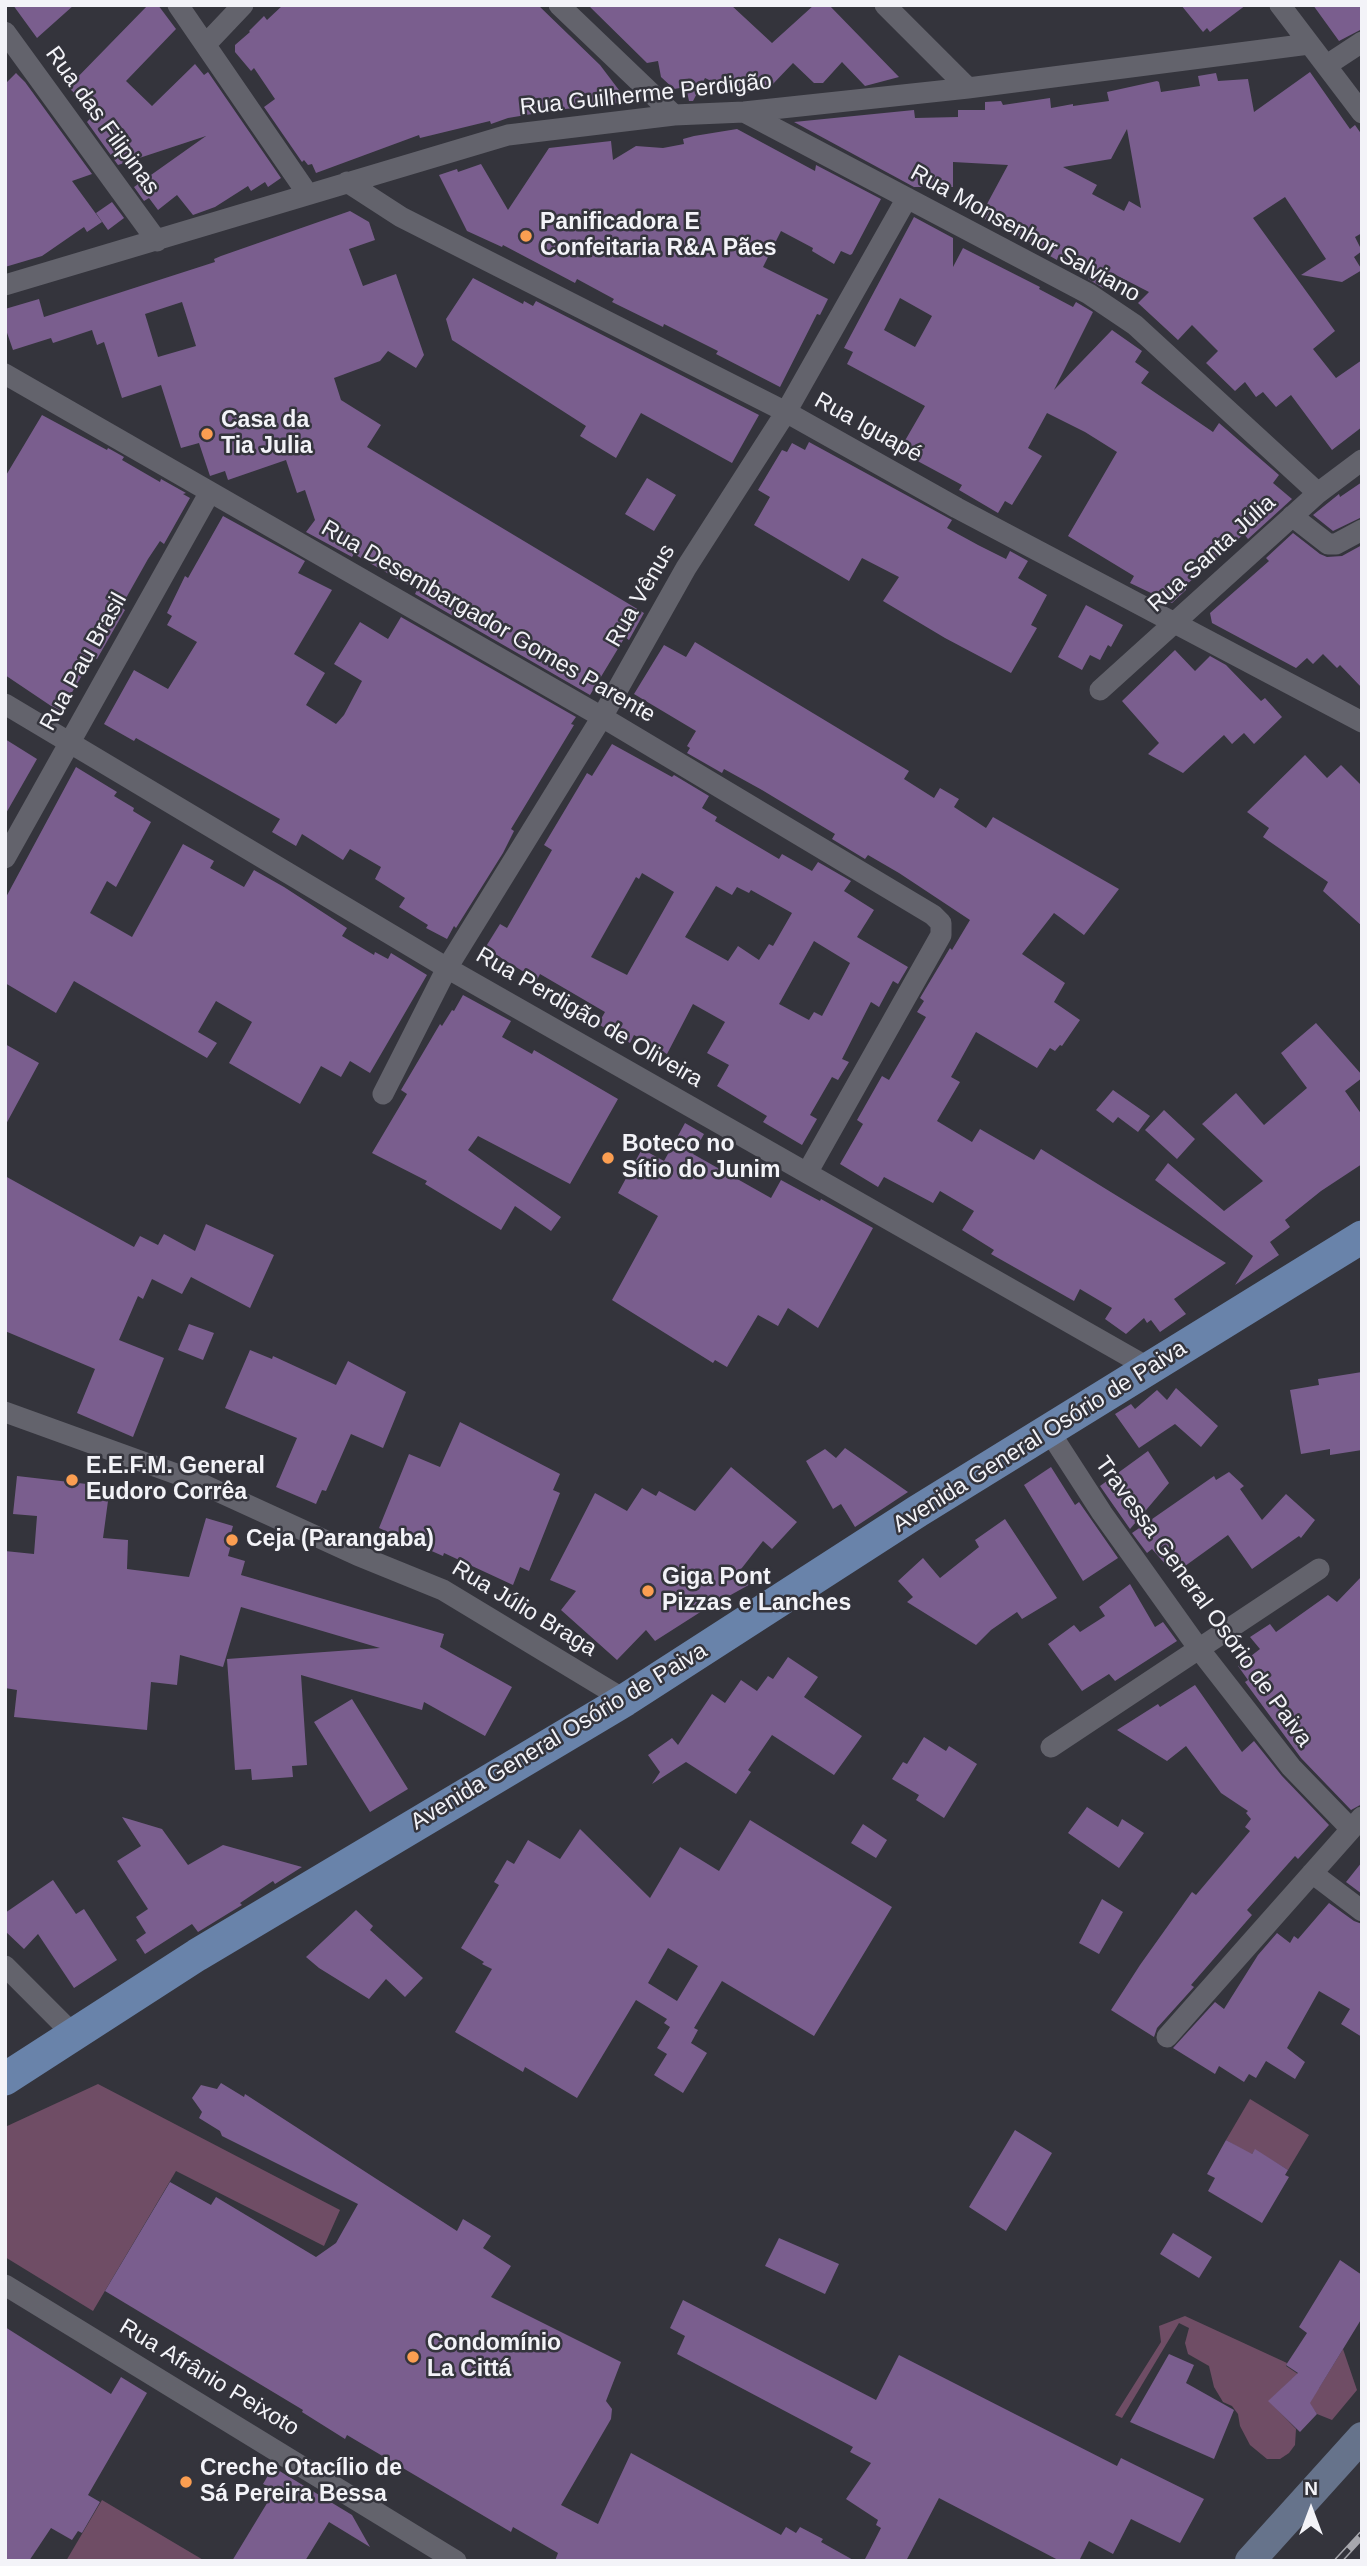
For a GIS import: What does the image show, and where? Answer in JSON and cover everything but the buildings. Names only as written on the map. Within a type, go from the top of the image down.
[{"type":"main road","name":"Avenida General Osório de Paiva","points":[[5,2079],[197,1955],[625,1700],[918,1511],[1362,1237]]},
{"type":"main road","points":[[1250,2561],[1362,2437]]},
{"type":"street","points":[[178,5],[307,193]]},
{"type":"street","points":[[206,44],[243,5]]},
{"type":"street","points":[[559,5],[674,115]]},
{"type":"street","points":[[885,5],[968,88]]},
{"type":"street","points":[[1280,5],[1362,113]]},
{"type":"street","name":"Rua das Filipinas","points":[[5,32],[157,241]]},
{"type":"street","points":[[1327,65],[1362,42]]},
{"type":"street","name":"Rua Guilherme Perdigão","points":[[5,285],[508,135],[674,115],[744,112],[968,88],[1309,44]]},
{"type":"street","name":"Rua Monsenhor Salviano","points":[[744,112],[1089,294],[1135,325],[1318,493]]},
{"type":"street","name":"Rua Iguapé","points":[[347,182],[401,217],[786,412],[957,508],[1362,722]]},
{"type":"street","name":"Rua Vênus","points":[[383,1094],[447,968],[602,717],[686,568],[786,412],[907,198]]},
{"type":"street","name":"Rua Desembargador Gomes Parente","points":[[5,374],[602,717],[941,922],[941,935],[807,1173]]},
{"type":"street","name":"Rua Santa Júlia","points":[[1100,690],[1318,493],[1362,460]]},
{"type":"street","name":"Rua Pau Brasil","points":[[5,858],[211,492]]},
{"type":"street","points":[[1293,516],[1328,544],[1336,544],[1362,530]]},
{"type":"street","name":"Rua Perdigão de Oliveira","points":[[5,704],[447,968],[1151,1369]]},
{"type":"street","name":"Rua Júlio Braga","points":[[5,1412],[193,1480],[357,1555],[443,1590],[625,1700]]},
{"type":"street","name":"Travessa General Osório de Paiva","points":[[1049,1431],[1102,1513],[1199,1649],[1291,1768],[1356,1823]]},
{"type":"street","points":[[1051,1747],[1319,1569]]},
{"type":"street","points":[[1167,2038],[1356,1823]]},
{"type":"street","points":[[1312,1873],[1362,1911]]},
{"type":"street","points":[[5,1966],[74,2035]]},
{"type":"street","name":"Rua Afrânio Peixoto","points":[[5,2285],[456,2561]]},
{"type":"shaded area","points":[[98,2084],[340,2210],[324,2246],[176,2171],[93,2311],[5,2257],[5,2127]]},
{"type":"shaded area","points":[[1250,2099],[1309,2135],[1288,2170],[1255,2150],[1251,2155],[1226,2140]]},
{"type":"shaded area","points":[[1185,2316],[1287,2363],[1286,2366],[1319,2388],[1343,2349],[1357,2390],[1332,2420],[1317,2414],[1292,2379],[1269,2401],[1296,2429],[1295,2445],[1280,2459],[1267,2459],[1250,2445],[1240,2426],[1238,2414],[1232,2406],[1223,2402],[1214,2387],[1209,2366],[1188,2354],[1185,2343],[1189,2328],[1179,2323],[1122,2418],[1115,2415],[1161,2342],[1159,2326]]},
{"type":"shaded area","points":[[102,2500],[205,2561],[66,2561]]},
{"type":"railway","points":[[1338,2561],[1362,2535]]},
{"type":"place","name":"Panificadora E Confeitaria R&A Pães","points":[[526,236]]},
{"type":"place","name":"Casa da Tia Julia","points":[[207,434]]},
{"type":"place","name":"Boteco no Sítio do Junim","points":[[608,1158]]},
{"type":"place","name":"E.E.F.M. General Eudoro Corrêa","points":[[72,1480]]},
{"type":"place","name":"Ceja (Parangaba)","points":[[232,1540]]},
{"type":"place","name":"Giga Pont Pizzas e Lanches","points":[[648,1591]]},
{"type":"place","name":"Condomínio La Cittá","points":[[413,2357]]},
{"type":"place","name":"Creche Otacílio de Sá Pereira Bessa","points":[[186,2482]]}]
